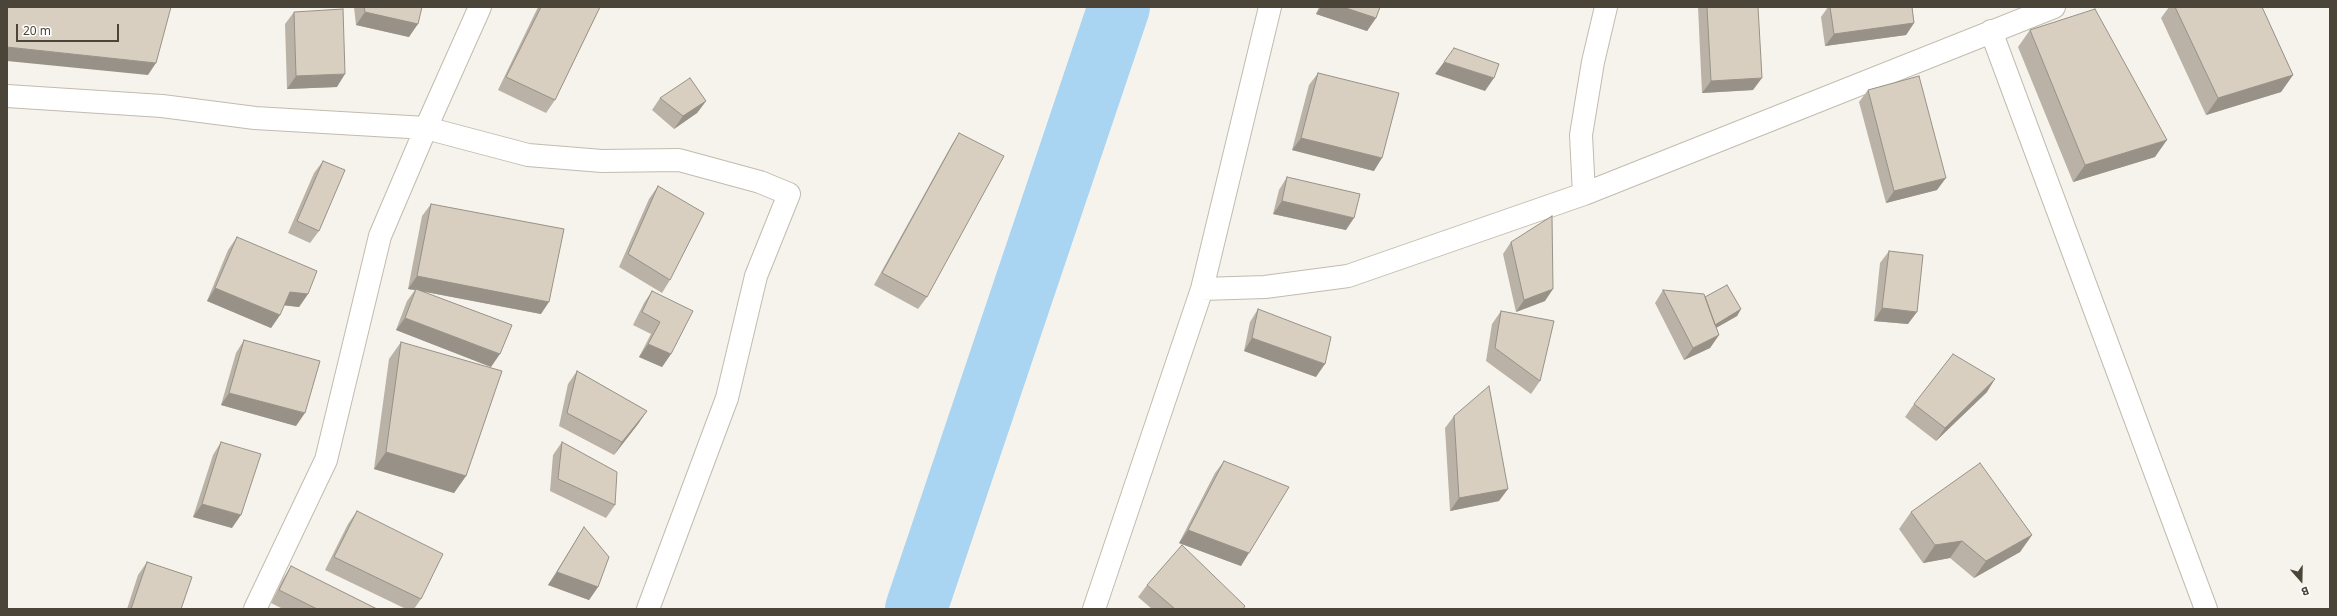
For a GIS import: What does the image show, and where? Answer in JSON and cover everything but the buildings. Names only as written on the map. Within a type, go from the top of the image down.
[{"type":"street","points":[[255,609],[326,460],[380,236],[480,7]]},
{"type":"street","points":[[1094,609],[1202,289],[1270,7]]},
{"type":"street","points":[[1584,194],[1581,135],[1593,62],[1606,7]]},
{"type":"street","points":[[1202,289],[1265,287],[1348,276],[1584,194],[2054,7]]},
{"type":"street","points":[[1991,31],[2206,609]]},
{"type":"street","points":[[7,96],[162,106],[255,118],[426,128],[528,155],[602,161],[679,160],[760,182],[789,194],[756,276],[727,398],[648,609]]},
{"type":"waterway","points":[[916,609],[1119,7]]}]
